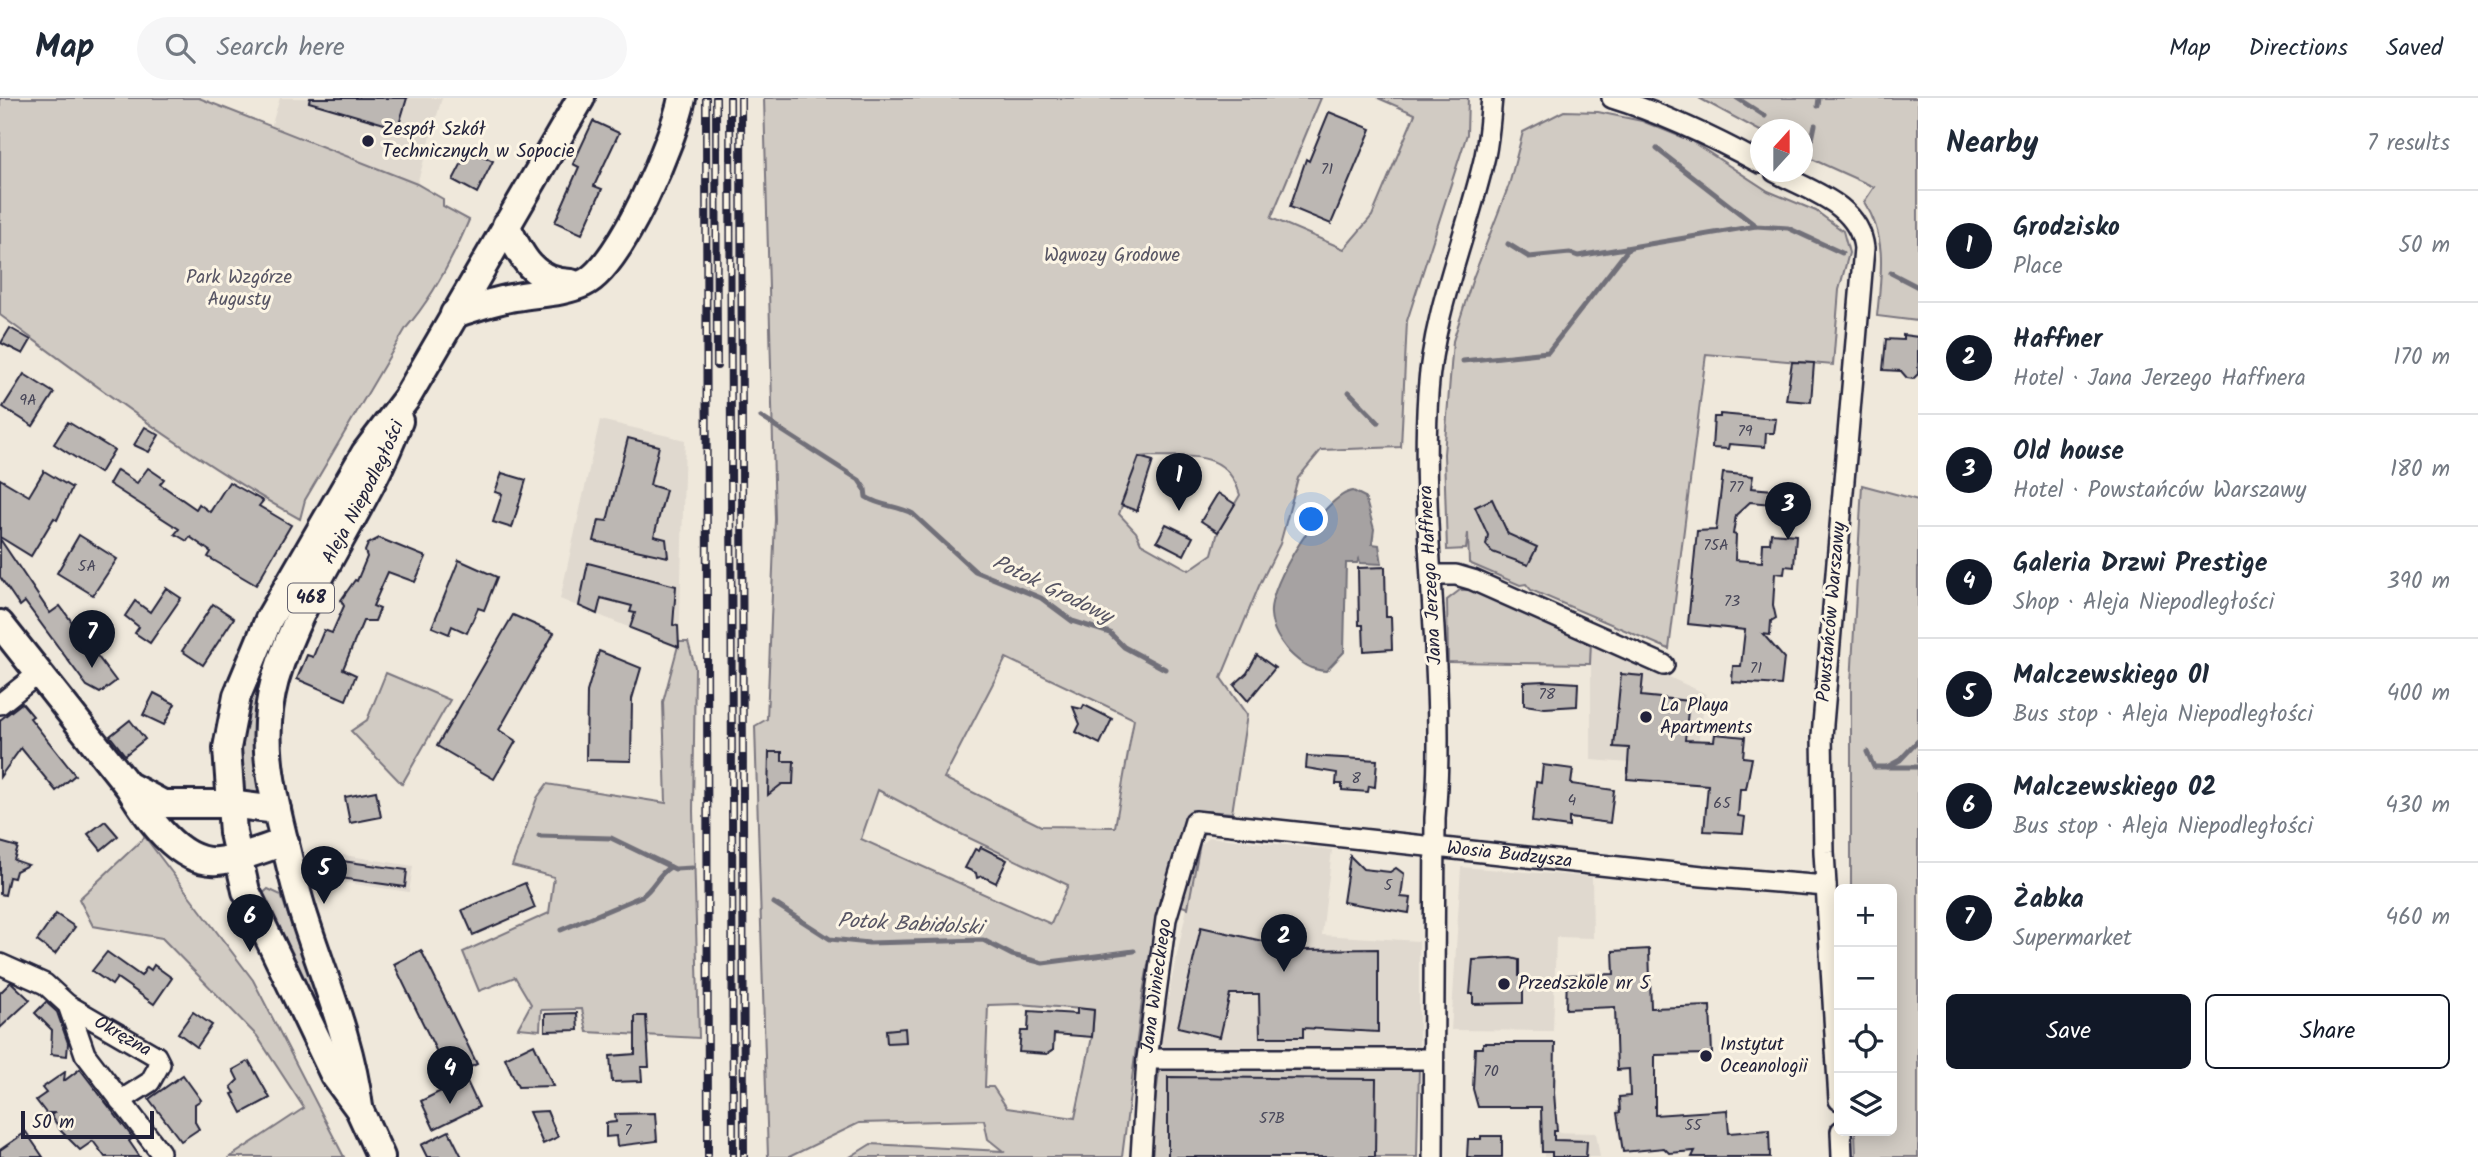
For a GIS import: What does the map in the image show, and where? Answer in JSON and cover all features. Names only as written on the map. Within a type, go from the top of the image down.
[{"type":"main road","name":"Aleja Niepodległości","points":[[381,1157],[359,1109],[334,1075],[246,891],[229,804],[226,765],[237,696],[269,619],[365,453],[406,399],[581,98]]},
{"type":"main road","points":[[454,314],[514,297],[560,291],[583,284],[604,270],[617,252],[660,161],[682,98]]},
{"type":"main road","points":[[506,225],[532,271],[555,282],[583,284]]},
{"type":"main road","name":"Aleja Niepodległości","points":[[359,1109],[354,1063],[303,914],[276,810],[269,782],[266,739],[275,679],[303,612],[384,461],[406,399]]},
{"type":"main road","points":[[0,624],[129,787],[157,827],[195,858],[214,862],[238,858],[285,842]]},
{"type":"main road","points":[[199,803],[226,765]]},
{"type":"main road","points":[[129,787],[163,804],[229,804],[276,810]]},
{"type":"street","name":"Jana Jerzego Haffnera","points":[[1433,1157],[1435,846],[1439,769],[1433,575],[1426,472],[1428,392],[1445,300],[1486,153],[1493,98]]},
{"type":"street","points":[[1612,98],[1653,111],[1705,133],[1750,158]]},
{"type":"street","name":"Powstańców Warszawy","points":[[1794,182],[1849,212],[1860,227],[1864,248],[1822,736],[1826,886],[1837,1073]]},
{"type":"street","points":[[1433,575],[1456,575],[1473,580],[1664,665]]},
{"type":"street","points":[[0,704],[39,673]]},
{"type":"street","name":"Wosia Budzysza","points":[[1195,821],[1798,886],[1826,886]]},
{"type":"street","name":"Jana Winieckiego","points":[[1141,1157],[1147,1059],[1166,919],[1195,821]]},
{"type":"street","name":"Okrężna","points":[[0,964],[45,984],[68,1005],[156,1056],[160,1064],[150,1082],[120,1101]]},
{"type":"street","name":"Okrężna","points":[[68,1005],[85,1054],[160,1152]]},
{"type":"street","points":[[1147,1059],[1433,1059]]},
{"type":"street","points":[[1841,1136],[1842,1157]]},
{"type":"shaded area","name":"Zespół Szkół Technicznych w Sopocie","points":[[280,98],[442,98],[417,184],[271,127]]},
{"type":"shaded area","points":[[600,420],[685,440],[679,648],[560,599]]},
{"type":"shaded area","points":[[1353,491],[1365,497],[1374,529],[1372,544],[1379,545],[1382,564],[1360,563],[1359,559],[1357,563],[1346,563],[1344,652],[1326,671],[1320,670],[1301,663],[1283,644],[1272,620],[1272,601],[1278,583],[1300,543],[1328,507],[1341,496]]},
{"type":"shaded area","name":"La Playa Apartments","points":[[1591,641],[1706,694],[1694,768],[1591,760]]},
{"type":"shaded area","points":[[1209,837],[1332,850],[1322,935],[1419,941],[1419,1065],[1160,1064],[1162,1026],[1200,846]]},
{"type":"shaded area","points":[[331,853],[413,866],[409,892],[327,880]]},
{"type":"shaded area","name":"Przedszkole nr 5","points":[[1461,867],[1592,877],[1593,938],[1556,937],[1553,1031],[1451,1030]]},
{"type":"shaded area","points":[[1544,1132],[1596,1133],[1600,1157],[1544,1157]]},
{"type":"green space","name":"Park Wzgórze Augusty","points":[[0,98],[199,98],[417,184],[443,199],[443,206],[469,220],[442,277],[406,328],[305,500],[300,519],[184,448],[0,315]]},
{"type":"green space","name":"Wąwozy Grodowe","points":[[764,98],[1321,98],[1271,218],[1344,249],[1372,216],[1415,114],[1378,98],[1468,98],[1467,134],[1407,321],[1401,447],[1321,450],[1298,478],[1280,544],[1259,586],[1221,678],[1247,715],[1232,813],[1206,811],[1188,908],[1160,899],[1143,993],[1122,1157],[850,1157],[871,1144],[1003,1151],[988,1139],[984,1120],[859,1123],[789,1157],[768,1157],[755,726],[767,719],[775,519]],"holes":[[[1179,456],[1205,459],[1226,469],[1234,480],[1240,495],[1218,532],[1212,554],[1189,570],[1141,543],[1136,532],[1119,514],[1140,457]],[[1006,658],[1134,719],[1115,827],[1041,826],[944,778]],[[878,790],[963,835],[1068,885],[1051,924],[861,839]],[[1019,1004],[1094,1010],[1092,1037],[1075,1118],[1007,1108],[993,1087],[985,1087],[988,1005]]]},
{"type":"green space","points":[[1699,98],[1918,98],[1918,321],[1877,316],[1881,272],[1880,243],[1872,216],[1864,202],[1874,187],[1813,160],[1813,119],[1750,119],[1750,126]]},
{"type":"green space","points":[[1564,111],[1598,112],[1642,121],[1691,141],[1750,179],[1750,182],[1816,211],[1843,231],[1849,253],[1839,290],[1833,365],[1706,354],[1669,649],[1531,590],[1526,584],[1520,585],[1469,563],[1468,533],[1466,549],[1447,550],[1444,454],[1453,341],[1473,278],[1509,185],[1523,132]]},
{"type":"green space","points":[[1862,485],[1918,500],[1918,1157],[1856,1157],[1855,1136],[1897,1136],[1897,884],[1851,884],[1851,684]]},
{"type":"green space","points":[[1460,590],[1470,590],[1591,641],[1590,664],[1448,662],[1447,600]]},
{"type":"green space","points":[[289,603],[261,794],[258,797],[239,791],[242,739],[253,694]]},
{"type":"green space","points":[[679,642],[688,642],[695,667],[693,811],[699,1038],[587,1032],[582,1009],[541,1010],[540,1030],[518,1028],[531,1004],[515,977],[479,991],[463,952],[549,913],[554,877],[512,866],[537,798],[547,784],[666,803],[663,702]]},
{"type":"green space","points":[[386,673],[450,700],[402,784],[351,731],[367,720]]},
{"type":"green space","points":[[145,837],[253,980],[344,1157],[230,1157],[304,1108],[257,1036],[162,938],[93,926],[79,899]]},
{"type":"green space","points":[[268,889],[281,895],[336,1050],[260,896]]},
{"type":"green space","points":[[1160,1064],[1419,1065],[1417,1157],[1148,1157]]},
{"type":"building","points":[[310,98],[407,98],[398,128],[309,102]]},
{"type":"building","points":[[1329,112],[1371,129],[1331,224],[1290,207],[1306,159],[1309,161]]},
{"type":"building","points":[[593,121],[619,133],[594,186],[602,189],[582,234],[555,222],[579,167],[573,164]]},
{"type":"building","points":[[469,149],[493,161],[477,193],[453,180]]},
{"type":"building","points":[[10,328],[31,340],[23,354],[1,343]]},
{"type":"building","points":[[1903,335],[1918,337],[1918,374],[1913,379],[1907,378],[1901,371],[1883,370],[1886,339],[1903,340]]},
{"type":"building","points":[[1792,362],[1814,363],[1811,402],[1786,400]]},
{"type":"building","points":[[24,374],[54,393],[33,426],[3,407]]},
{"type":"building","points":[[1720,414],[1776,419],[1774,433],[1766,433],[1765,447],[1729,444],[1728,449],[1712,448],[1714,417],[1720,417]]},
{"type":"building","points":[[68,422],[114,450],[100,473],[54,444]]},
{"type":"building","points":[[145,427],[159,435],[149,452],[134,445]]},
{"type":"building","points":[[628,438],[659,446],[650,485],[666,490],[654,536],[666,539],[668,557],[594,541],[599,520],[607,521]]},
{"type":"building","points":[[1139,457],[1153,461],[1137,511],[1121,505]]},
{"type":"building","points":[[148,468],[164,479],[160,484],[196,509],[199,504],[210,512],[229,482],[263,501],[259,506],[291,525],[256,585],[208,557],[211,552],[190,537],[187,541],[175,534],[179,529],[109,484],[117,470],[137,483]]},
{"type":"building","points":[[44,471],[72,488],[57,520],[54,518],[31,556],[0,537],[0,479],[29,496]]},
{"type":"building","points":[[502,473],[526,480],[512,528],[493,522],[502,494],[495,492]]},
{"type":"building","points":[[1723,473],[1753,476],[1751,488],[1773,490],[1772,504],[1750,502],[1736,515],[1733,534],[1736,535],[1735,560],[1762,562],[1763,543],[1770,543],[1771,533],[1796,535],[1794,567],[1785,566],[1784,574],[1775,573],[1773,605],[1776,618],[1771,621],[1770,635],[1763,634],[1784,658],[1781,685],[1732,682],[1733,666],[1741,666],[1745,630],[1688,624],[1697,531],[1716,530]]},
{"type":"building","points":[[1218,493],[1235,504],[1218,532],[1201,521]]},
{"type":"building","points":[[1492,499],[1508,534],[1537,547],[1528,565],[1492,552],[1486,545],[1488,535],[1475,507]]},
{"type":"building","points":[[1166,524],[1193,537],[1184,555],[1157,541]]},
{"type":"building","points":[[79,535],[117,559],[93,595],[57,573]]},
{"type":"building","points":[[379,538],[426,557],[415,582],[388,572],[373,606],[380,609],[375,621],[363,621],[343,669],[356,675],[346,700],[297,679],[307,655],[313,657],[324,630],[332,633],[344,606],[341,600],[355,580],[357,581],[367,557],[365,551],[368,544]]},
{"type":"building","points":[[0,539],[50,613],[60,606],[116,681],[100,693],[87,686],[25,602],[20,606],[0,577]]},
{"type":"building","points":[[459,560],[497,577],[484,610],[478,608],[467,633],[452,626],[449,634],[432,627]]},
{"type":"building","points":[[588,563],[676,586],[673,625],[678,626],[679,647],[630,628],[635,613],[630,612],[632,606],[601,598],[597,614],[579,606]]},
{"type":"building","points":[[1385,567],[1386,617],[1391,617],[1392,649],[1364,651],[1363,625],[1359,625],[1358,568]]},
{"type":"building","points":[[166,588],[181,598],[150,643],[135,633],[139,627],[125,616],[135,601],[150,612]]},
{"type":"building","points":[[213,604],[234,618],[203,665],[182,651]]},
{"type":"building","points":[[513,615],[554,633],[499,730],[516,741],[494,779],[437,746]]},
{"type":"building","points":[[599,651],[641,668],[632,699],[631,761],[586,760],[587,692]]},
{"type":"building","points":[[1257,655],[1275,668],[1248,701],[1234,685],[1247,673]]},
{"type":"building","points":[[1621,674],[1643,676],[1641,696],[1689,701],[1685,740],[1714,741],[1715,734],[1745,737],[1743,757],[1752,758],[1746,789],[1740,789],[1738,816],[1745,817],[1743,833],[1704,831],[1708,785],[1627,779],[1629,748],[1614,747]]},
{"type":"building","points":[[1524,682],[1578,683],[1577,706],[1545,708],[1524,705]]},
{"type":"building","points":[[154,693],[175,704],[164,725],[143,715]]},
{"type":"building","points":[[22,703],[33,716],[30,718],[75,775],[56,791],[21,748],[0,777],[0,720]]},
{"type":"building","points":[[1084,705],[1112,719],[1100,744],[1076,732],[1080,724],[1073,707],[1082,709]]},
{"type":"building","points":[[130,720],[145,739],[125,755],[110,736]]},
{"type":"building","points":[[769,752],[782,752],[782,761],[794,761],[793,784],[782,784],[768,795]]},
{"type":"building","points":[[1307,756],[1377,760],[1375,787],[1369,786],[1368,792],[1342,790],[1342,784],[1336,784],[1337,773],[1306,768]]},
{"type":"building","points":[[1543,765],[1573,769],[1571,784],[1614,790],[1610,823],[1569,818],[1569,827],[1532,822],[1536,782],[1541,783]]},
{"type":"building","points":[[376,791],[381,817],[350,823],[345,797]]},
{"type":"building","points":[[105,821],[118,836],[101,850],[88,834]]},
{"type":"building","points":[[0,842],[18,847],[14,860],[28,865],[16,871],[14,878],[9,877],[5,895],[0,894]]},
{"type":"building","points":[[981,847],[1007,860],[996,883],[982,876],[977,878],[976,873],[965,868],[975,849],[979,851]]},
{"type":"building","points":[[1350,856],[1363,869],[1390,872],[1396,868],[1404,874],[1401,897],[1411,898],[1409,913],[1343,902]]},
{"type":"building","points":[[335,860],[407,870],[405,887],[333,877]]},
{"type":"building","points":[[525,883],[535,908],[473,935],[462,910]]},
{"type":"building","points":[[56,914],[75,927],[55,954],[37,941]]},
{"type":"building","points":[[1201,927],[1302,950],[1378,949],[1378,1032],[1303,1028],[1303,1037],[1260,1037],[1259,994],[1230,994],[1220,1037],[1178,1027]]},
{"type":"building","points":[[1649,949],[1651,1008],[1710,1006],[1712,1054],[1655,1055],[1655,1115],[1727,1110],[1729,1133],[1769,1130],[1770,1157],[1692,1157],[1695,1151],[1669,1153],[1664,1148],[1623,1152],[1617,1113],[1620,1112],[1619,1097],[1630,1096],[1629,1069],[1617,1070],[1615,1007],[1566,1009],[1567,975],[1614,974],[1613,951]]},
{"type":"building","points":[[421,950],[477,1064],[462,1071],[479,1107],[434,1129],[421,1101],[453,1085],[394,964]]},
{"type":"building","points":[[107,952],[141,976],[147,967],[151,970],[154,965],[172,978],[154,1004],[117,978],[112,985],[92,971]]},
{"type":"building","points":[[1473,960],[1519,960],[1519,976],[1523,976],[1523,1003],[1473,1004],[1473,994],[1470,994]]},
{"type":"building","points":[[11,982],[30,1000],[0,1028],[0,993]]},
{"type":"building","points":[[46,1002],[57,1012],[68,1043],[67,1056],[51,1054],[52,1030],[35,1013]]},
{"type":"building","points":[[1077,1008],[1094,1010],[1092,1037],[1054,1034],[1053,1050],[1047,1054],[1019,1052],[1021,1031],[1028,1031],[1029,1011],[1077,1014]]},
{"type":"building","points":[[193,1012],[212,1025],[197,1047],[178,1033]]},
{"type":"building","points":[[577,1013],[578,1030],[545,1031],[545,1014]]},
{"type":"building","points":[[635,1016],[646,1016],[649,1067],[641,1067],[642,1081],[612,1082],[610,1056],[635,1054]]},
{"type":"building","points":[[905,1028],[906,1042],[887,1043],[886,1030]]},
{"type":"building","points":[[1483,1043],[1555,1043],[1554,1093],[1557,1131],[1554,1131],[1554,1140],[1587,1141],[1586,1157],[1552,1157],[1552,1152],[1542,1152],[1541,1107],[1478,1107],[1473,1089],[1475,1048],[1483,1048]]},
{"type":"building","points":[[534,1044],[553,1086],[518,1087],[505,1058]]},
{"type":"building","points":[[249,1061],[270,1098],[242,1113],[232,1094],[235,1093],[231,1087],[238,1080],[233,1070]]},
{"type":"building","points":[[80,1069],[133,1138],[129,1141],[140,1157],[105,1157],[93,1141],[80,1150],[61,1131],[51,1115],[54,1113],[46,1113],[36,1100],[46,1093],[42,1088],[65,1072],[64,1081]]},
{"type":"building","points":[[183,1075],[201,1100],[195,1104],[195,1122],[199,1129],[181,1141],[149,1099]]},
{"type":"building","points":[[1168,1077],[1376,1079],[1375,1157],[1168,1157]]},
{"type":"building","points":[[547,1111],[558,1137],[543,1144],[529,1112]]},
{"type":"building","points":[[655,1113],[657,1141],[617,1146],[616,1136],[606,1137],[606,1123],[616,1122],[615,1114]]},
{"type":"building","points":[[449,1131],[462,1157],[427,1157],[421,1145]]},
{"type":"building","points":[[26,1132],[43,1157],[0,1157],[0,1150]]},
{"type":"building","points":[[1481,1136],[1502,1136],[1502,1157],[1467,1157],[1468,1139],[1481,1139]]},
{"type":"waterway","points":[[1737,98],[1765,116]]},
{"type":"waterway","points":[[1818,106],[1819,98]]},
{"type":"waterway","points":[[1813,134],[1815,125]]},
{"type":"waterway","points":[[1657,149],[1756,226],[1788,228],[1842,253]]},
{"type":"waterway","points":[[1508,244],[1529,257],[1570,253],[1578,256],[1756,226]]},
{"type":"waterway","points":[[1463,361],[1548,352],[1629,248]]},
{"type":"waterway","points":[[1891,273],[1918,287]]},
{"type":"waterway","name":"Potok Grodowy","points":[[1349,392],[1378,422]]},
{"type":"waterway","name":"Potok Grodowy","points":[[761,417],[859,480],[865,489],[866,497],[913,514],[975,571],[1041,598],[1072,621],[1110,633],[1124,647],[1165,669]]},
{"type":"waterway","name":"Potok Grodowy","points":[[1887,767],[1900,760],[1918,741]]},
{"type":"waterway","name":"Potok Grodowy","points":[[1867,752],[1874,767],[1918,767]]},
{"type":"waterway","name":"Potok Babidolski","points":[[539,836],[611,838],[675,869],[692,868]]},
{"type":"waterway","points":[[561,930],[642,896],[670,867]]},
{"type":"waterway","name":"Potok Babidolski","points":[[774,903],[830,939],[869,943],[983,940],[1012,955],[1043,963],[1134,951]]},
{"type":"railway","points":[[706,98],[708,1157]]},
{"type":"railway","points":[[716,98],[717,366]]},
{"type":"railway","points":[[730,98],[733,1157]]},
{"type":"railway","points":[[741,98],[744,1157]]},
{"type":"place","name":"Zespół Szkół Technicznych w Sopocie","points":[[368,141]]},
{"type":"place","name":"Grodzisko","points":[[1179,511]]},
{"type":"place","name":"Old house","points":[[1788,540]]},
{"type":"place","name":"Żabka","points":[[92,668]]},
{"type":"place","name":"La Playa Apartments","points":[[1646,717]]},
{"type":"place","name":"Malczewskiego 01","points":[[324,904]]},
{"type":"place","name":"Malczewskiego 02","points":[[250,952]]},
{"type":"place","name":"Haffner","points":[[1284,972]]},
{"type":"place","name":"Przedszkole nr 5","points":[[1504,984]]},
{"type":"place","name":"Instytut Oceanologii","points":[[1706,1056]]},
{"type":"place","name":"Galeria Drzwi Prestige","points":[[450,1104]]}]
